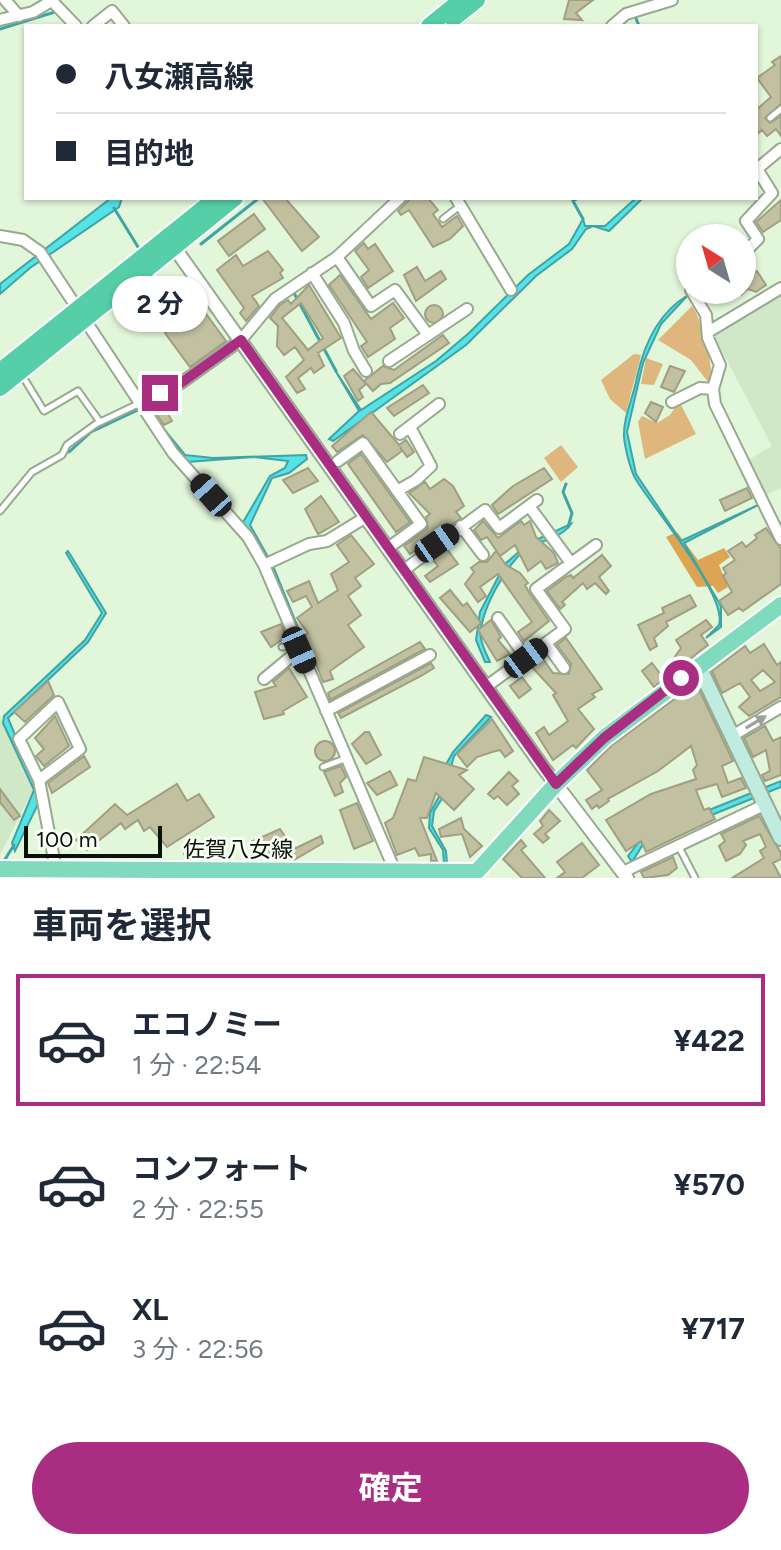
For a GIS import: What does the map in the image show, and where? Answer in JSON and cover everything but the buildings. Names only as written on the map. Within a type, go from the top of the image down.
[{"type":"highway","points":[[431,24],[461,0]]},
{"type":"highway","points":[[447,24],[477,0]]},
{"type":"highway","points":[[0,388],[171,242],[214,200]]},
{"type":"highway","points":[[171,242],[232,200]]},
{"type":"highway","points":[[0,371],[82,316]]},
{"type":"main road","points":[[478,876],[556,784],[604,738],[781,605]]},
{"type":"main road","points":[[698,665],[781,838]]},
{"type":"main road","name":"佐賀八女線","points":[[0,869],[478,876]]},
{"type":"street","points":[[5,0],[19,16]]},
{"type":"street","points":[[0,20],[19,16],[52,0],[74,24]]},
{"type":"street","points":[[614,24],[626,14],[672,0]]},
{"type":"street","points":[[96,24],[112,11],[122,24]]},
{"type":"street","points":[[758,168],[781,149]]},
{"type":"street","points":[[748,224],[746,221],[772,193],[758,171]]},
{"type":"street","points":[[139,403],[181,383],[241,340],[275,299],[337,257],[398,200]]},
{"type":"street","points":[[459,202],[511,290]]},
{"type":"street","points":[[0,236],[23,240],[43,256],[173,453],[248,537],[320,687],[326,711],[361,779],[397,875]]},
{"type":"street","points":[[171,242],[622,876],[764,805]]},
{"type":"street","points":[[337,257],[371,306],[395,290],[428,335]]},
{"type":"street","points":[[312,273],[344,323],[354,351],[366,371]]},
{"type":"street","points":[[708,332],[781,288]]},
{"type":"street","points":[[699,304],[706,315],[708,332],[720,365],[713,389],[715,404],[781,539]]},
{"type":"street","points":[[389,361],[467,309]]},
{"type":"street","points":[[672,402],[700,388],[713,389]]},
{"type":"street","points":[[400,434],[439,404]]},
{"type":"street","points":[[397,491],[431,466],[410,427]]},
{"type":"street","points":[[338,461],[363,443],[421,524],[388,548]]},
{"type":"street","points":[[404,570],[485,510],[499,528],[533,503],[571,563]]},
{"type":"street","points":[[264,565],[309,544],[327,541],[366,517]]},
{"type":"street","points":[[461,526],[483,555]]},
{"type":"street","points":[[487,686],[565,629],[536,589],[596,545]]},
{"type":"street","points":[[498,618],[526,658]]},
{"type":"street","points":[[264,679],[298,642]]},
{"type":"street","points":[[546,643],[564,668]]},
{"type":"street","points":[[326,711],[430,655]]},
{"type":"street","points":[[39,780],[80,749],[58,702],[19,739],[39,780],[56,870]]},
{"type":"street","points":[[732,736],[781,707]]},
{"type":"lane","points":[[770,118],[781,109]]},
{"type":"lane","points":[[443,219],[459,202]]},
{"type":"lane","points":[[25,380],[44,411],[78,391],[100,422]]},
{"type":"lane","points":[[0,511],[28,476],[62,455],[67,445],[100,422],[139,403]]},
{"type":"lane","points":[[282,647],[298,642]]},
{"type":"lane","points":[[323,767],[353,764]]},
{"type":"lane","points":[[678,847],[695,878]]},
{"type":"shaded area","points":[[781,292],[781,488],[762,497],[746,461],[772,446],[713,334]]},
{"type":"shaded area","points":[[692,306],[706,344],[711,386],[691,360],[658,340]]},
{"type":"shaded area","points":[[634,354],[641,355],[626,413],[610,399],[601,380]]},
{"type":"shaded area","points":[[646,358],[663,364],[654,385],[641,384]]},
{"type":"shaded area","points":[[679,401],[696,434],[645,459],[638,422],[642,416],[657,423],[670,415]]},
{"type":"shaded area","points":[[561,445],[578,467],[561,482],[544,458]]},
{"type":"shaded area","points":[[677,532],[698,560],[724,548],[730,557],[719,565],[728,587],[718,593],[713,586],[697,587],[666,537]]},
{"type":"shaded area","points":[[0,717],[34,788],[0,855]]},
{"type":"water","points":[[108,200],[121,200],[119,207],[30,268],[0,294],[0,284]]},
{"type":"water","points":[[634,200],[641,200],[609,231],[593,226],[605,226]]},
{"type":"water","points":[[583,219],[585,226],[593,226],[586,229],[572,249],[536,276],[466,345],[333,441],[329,439],[359,411],[335,370],[361,410],[436,361],[469,333],[528,275],[569,244]]},
{"type":"water","points":[[676,303],[680,304],[661,324],[643,363],[627,432],[636,474],[681,541],[758,505],[684,543],[721,606],[721,627],[706,638],[719,625],[719,611],[712,593],[687,551],[635,478],[624,437],[627,414],[648,341]]},
{"type":"water","points":[[146,407],[185,455],[213,458],[306,455],[307,459],[289,473],[272,478],[250,525],[273,566],[321,684],[318,686],[242,524],[270,476],[285,468],[288,461],[253,457],[188,462]]},
{"type":"water","points":[[571,524],[557,536],[520,554],[503,576],[481,628],[490,662],[485,662],[476,640],[480,612],[505,564],[529,543]]},
{"type":"water","points":[[68,551],[106,613],[88,642],[8,718],[41,798],[15,851],[12,843],[34,790],[3,723],[4,716],[85,640],[102,613],[66,553]]},
{"type":"water","points":[[486,715],[491,717],[454,756],[443,797],[434,811],[432,826],[446,851],[447,864],[444,864],[443,850],[429,828],[430,813],[442,791],[444,768],[453,752]]},
{"type":"water","points":[[781,781],[781,787],[652,839],[642,846],[632,862],[628,856],[638,843],[662,829]]},
{"type":"waterway","points":[[0,29],[58,11]]},
{"type":"waterway","points":[[635,16],[638,24]]},
{"type":"waterway","points":[[201,244],[256,200]]},
{"type":"waterway","points":[[575,200],[583,219]]},
{"type":"waterway","points":[[114,208],[138,247]]},
{"type":"waterway","points":[[294,293],[336,371]]},
{"type":"waterway","points":[[69,452],[91,432],[142,408]]},
{"type":"waterway","points":[[566,484],[563,492],[572,513],[568,527]]},
{"type":"waterway","points":[[4,861],[14,845]]},
{"type":"route","points":[[160,393],[181,383],[241,340],[556,784],[604,738],[681,678]]}]
